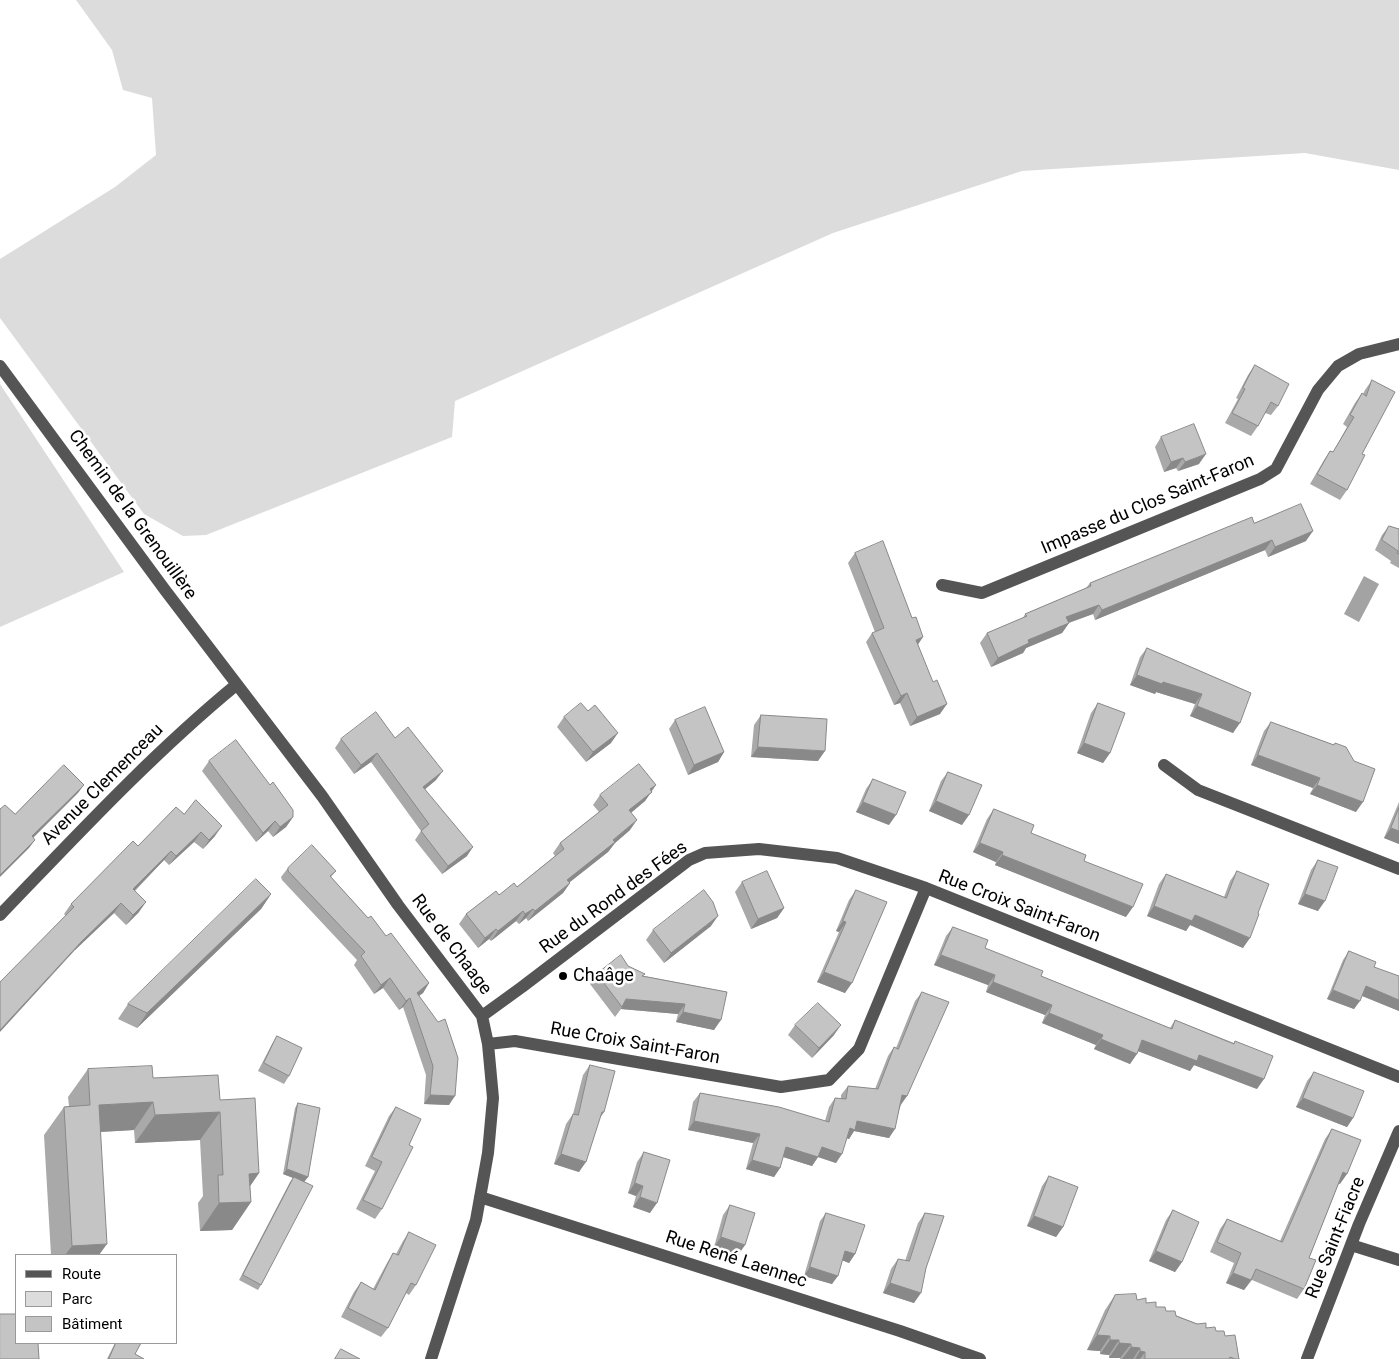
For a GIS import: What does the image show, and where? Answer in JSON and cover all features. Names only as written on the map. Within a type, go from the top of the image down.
[{"type":"street","name":"Impasse du Clos Saint-Faron","points":[[942,585],[982,593],[1260,478],[1276,469],[1318,390],[1338,366],[1360,354],[1399,344]]},
{"type":"street","name":"Chemin de la Grenouillère","points":[[0,366],[236,685]]},
{"type":"street","name":"Avenue Clemenceau","points":[[0,915],[127,783],[208,707],[236,685]]},
{"type":"street","name":"Rue de Chaage","points":[[236,685],[322,796],[398,906],[482,1016],[488,1044],[494,1098],[480,1197],[476,1220],[431,1359]]},
{"type":"street","points":[[1164,765],[1198,790],[1399,869]]},
{"type":"street","name":"Rue du Rond des Fées","points":[[482,1016],[522,988],[688,860],[705,853],[758,849],[837,858],[926,888]]},
{"type":"street","name":"Rue Croix Saint-Faron","points":[[488,1044],[516,1041],[781,1087],[829,1080],[859,1049],[926,888],[1399,1077]]},
{"type":"street","name":"Rue Saint-Fiacre","points":[[1307,1359],[1351,1244],[1399,1131]]},
{"type":"street","name":"Rue René Laennec","points":[[480,1197],[900,1331],[980,1359]]},
{"type":"street","points":[[1351,1244],[1399,1260]]},
{"type":"green space","points":[[76,0],[1399,0],[1399,170],[1305,153],[1022,171],[833,233],[455,401],[452,437],[206,535],[183,536],[144,514],[0,318],[0,259],[115,187],[156,155],[152,98],[123,90],[112,50]]},
{"type":"green space","points":[[0,384],[124,572],[0,627]]},
{"type":"shaded area","points":[[1364,576],[1379,584],[1359,622],[1344,614]]},
{"type":"building","points":[[1255,365],[1289,384],[1278,406],[1271,402],[1258,426],[1232,413]]},
{"type":"building","points":[[1372,380],[1395,392],[1362,454],[1365,455],[1347,490],[1317,474],[1330,451],[1333,452],[1354,417],[1350,415],[1362,393],[1366,396]]},
{"type":"building","points":[[1194,424],[1206,454],[1185,462],[1183,458],[1171,462],[1161,437]]},
{"type":"building","points":[[1301,504],[1313,531],[1275,547],[1272,540],[1102,610],[1099,605],[1066,617],[1069,623],[1028,640],[1029,643],[998,658],[987,633],[1027,616],[1025,614],[1091,586],[1090,583],[1252,517],[1254,523]]},
{"type":"building","points":[[1389,526],[1399,529],[1399,554],[1397,553],[1398,551],[1382,540]]},
{"type":"building","points":[[883,541],[912,618],[916,617],[923,637],[916,640],[933,682],[937,680],[947,704],[917,717],[907,693],[901,696],[872,633],[884,628],[855,553]]},
{"type":"building","points":[[1147,648],[1251,693],[1240,723],[1197,706],[1202,694],[1163,682],[1162,684],[1137,675]]},
{"type":"building","points":[[581,703],[588,711],[595,705],[618,733],[593,752],[564,717]]},
{"type":"building","points":[[1098,703],[1125,713],[1110,753],[1084,743]]},
{"type":"building","points":[[705,707],[724,752],[694,765],[675,720]]},
{"type":"building","points":[[376,712],[395,738],[408,727],[443,771],[423,787],[473,847],[448,866],[421,831],[429,824],[377,753],[361,765],[341,739]]},
{"type":"building","points":[[761,715],[827,719],[825,751],[758,747]]},
{"type":"building","points":[[1271,722],[1334,745],[1335,743],[1346,747],[1354,761],[1375,769],[1363,802],[1317,785],[1320,778],[1258,755]]},
{"type":"building","points":[[236,740],[270,785],[273,782],[293,810],[293,817],[280,827],[275,821],[263,833],[209,761]]},
{"type":"building","points":[[639,764],[656,785],[650,789],[652,792],[629,810],[637,820],[613,840],[615,842],[567,880],[570,883],[535,911],[533,909],[525,914],[523,911],[498,931],[496,929],[485,938],[466,914],[496,891],[499,895],[514,883],[517,887],[564,849],[560,843],[608,805],[600,795]]},
{"type":"building","points":[[64,765],[84,785],[32,836],[35,840],[0,875],[0,809],[5,805],[15,814]]},
{"type":"building","points":[[948,772],[982,785],[969,815],[936,801]]},
{"type":"building","points":[[873,779],[906,792],[896,815],[863,802]]},
{"type":"building","points":[[196,800],[222,826],[209,840],[201,832],[176,856],[171,851],[133,889],[146,902],[133,915],[121,903],[82,941],[0,1030],[0,982],[74,907],[71,904],[133,841],[138,846],[176,807],[184,814]]},
{"type":"building","points":[[1399,808],[1399,831],[1391,828]]},
{"type":"building","points":[[994,809],[1034,825],[1031,833],[1086,855],[1084,861],[1143,884],[1133,907],[1002,855],[1003,852],[980,843]]},
{"type":"building","points":[[312,845],[336,871],[330,876],[368,918],[371,916],[386,936],[391,933],[429,983],[417,993],[438,1022],[445,1019],[458,1058],[455,1096],[430,1095],[433,1066],[410,998],[406,1001],[390,978],[381,985],[361,956],[365,952],[288,871],[288,868]]},
{"type":"building","points":[[1318,860],[1338,867],[1325,901],[1305,894]]},
{"type":"building","points":[[767,871],[784,908],[758,919],[742,882]]},
{"type":"building","points":[[1237,871],[1269,884],[1250,938],[1195,915],[1192,921],[1154,906],[1166,874],[1226,898]]},
{"type":"building","points":[[256,879],[271,894],[147,1013],[128,1004]]},
{"type":"building","points":[[704,890],[713,902],[718,916],[671,953],[653,930]]},
{"type":"building","points":[[856,890],[887,902],[852,983],[824,972],[846,922],[843,921]]},
{"type":"building","points":[[953,927],[988,940],[985,948],[1043,971],[1041,976],[1172,1029],[1175,1020],[1234,1044],[1235,1041],[1273,1056],[1264,1079],[1199,1055],[1197,1061],[1142,1040],[1137,1054],[1101,1039],[1103,1035],[1049,1013],[1052,1005],[993,982],[995,975],[941,955]]},
{"type":"building","points":[[1349,951],[1376,962],[1374,967],[1399,976],[1399,1000],[1366,986],[1360,1001],[1333,990]]},
{"type":"building","points":[[621,955],[628,966],[645,974],[642,976],[727,992],[721,1020],[683,1012],[685,1004],[626,999],[622,1007],[597,974]]},
{"type":"building","points":[[922,992],[949,1002],[907,1096],[902,1095],[895,1129],[857,1121],[855,1130],[850,1128],[842,1154],[822,1147],[818,1157],[786,1147],[780,1168],[752,1160],[760,1134],[694,1121],[700,1093],[779,1107],[829,1122],[835,1098],[846,1099],[848,1086],[878,1089],[894,1047],[898,1049]]},
{"type":"building","points":[[818,1003],[841,1025],[819,1048],[795,1025]]},
{"type":"building","points":[[277,1036],[302,1048],[289,1076],[264,1063]]},
{"type":"building","points":[[590,1065],[615,1071],[604,1112],[602,1112],[586,1162],[561,1154],[573,1114],[578,1115]]},
{"type":"building","points":[[152,1066],[153,1078],[218,1075],[220,1100],[255,1098],[259,1173],[249,1174],[251,1202],[219,1203],[218,1175],[223,1175],[220,1112],[155,1115],[153,1102],[99,1105],[107,1244],[72,1246],[64,1107],[90,1105],[88,1069]]},
{"type":"building","points":[[1314,1072],[1364,1091],[1353,1118],[1303,1098]]},
{"type":"building","points":[[298,1103],[320,1108],[308,1177],[287,1169]]},
{"type":"building","points":[[396,1107],[421,1119],[409,1145],[413,1147],[382,1209],[363,1200],[382,1162],[372,1157]]},
{"type":"building","points":[[1332,1129],[1361,1140],[1347,1174],[1343,1172],[1309,1258],[1316,1260],[1304,1289],[1256,1269],[1251,1280],[1233,1273],[1241,1253],[1217,1242],[1227,1219],[1282,1242]]},
{"type":"building","points":[[644,1152],[670,1160],[657,1203],[640,1197],[643,1186],[635,1183]]},
{"type":"building","points":[[1049,1176],[1078,1187],[1063,1227],[1034,1216]]},
{"type":"building","points":[[294,1177],[313,1186],[261,1285],[243,1275]]},
{"type":"building","points":[[730,1205],[755,1213],[745,1245],[721,1237]]},
{"type":"building","points":[[1173,1210],[1199,1222],[1182,1262],[1156,1251]]},
{"type":"building","points":[[826,1213],[865,1225],[855,1254],[845,1251],[838,1276],[810,1267]]},
{"type":"building","points":[[925,1213],[944,1216],[926,1268],[921,1293],[890,1283],[898,1259],[909,1261]]},
{"type":"building","points":[[409,1232],[436,1245],[416,1285],[411,1283],[388,1328],[348,1308],[361,1282],[375,1290],[393,1253],[398,1255]]},
{"type":"building","points":[[1136,1294],[1137,1300],[1146,1298],[1146,1303],[1156,1302],[1156,1307],[1165,1307],[1166,1311],[1175,1311],[1176,1316],[1197,1324],[1206,1323],[1206,1328],[1215,1327],[1216,1331],[1224,1331],[1225,1336],[1235,1335],[1239,1359],[1230,1357],[1229,1359],[1145,1359],[1145,1352],[1140,1351],[1140,1348],[1131,1347],[1131,1344],[1119,1343],[1119,1340],[1110,1340],[1110,1336],[1097,1335],[1115,1295]]},
{"type":"building","points":[[0,1314],[15,1314],[15,1344],[38,1344],[39,1359],[0,1359]]},
{"type":"building","points":[[116,1344],[140,1344],[135,1354],[144,1359],[109,1359]]},
{"type":"building","points":[[341,1349],[360,1359],[335,1359]]},
{"type":"place","name":"Chaâge","points":[[563,976]]}]
